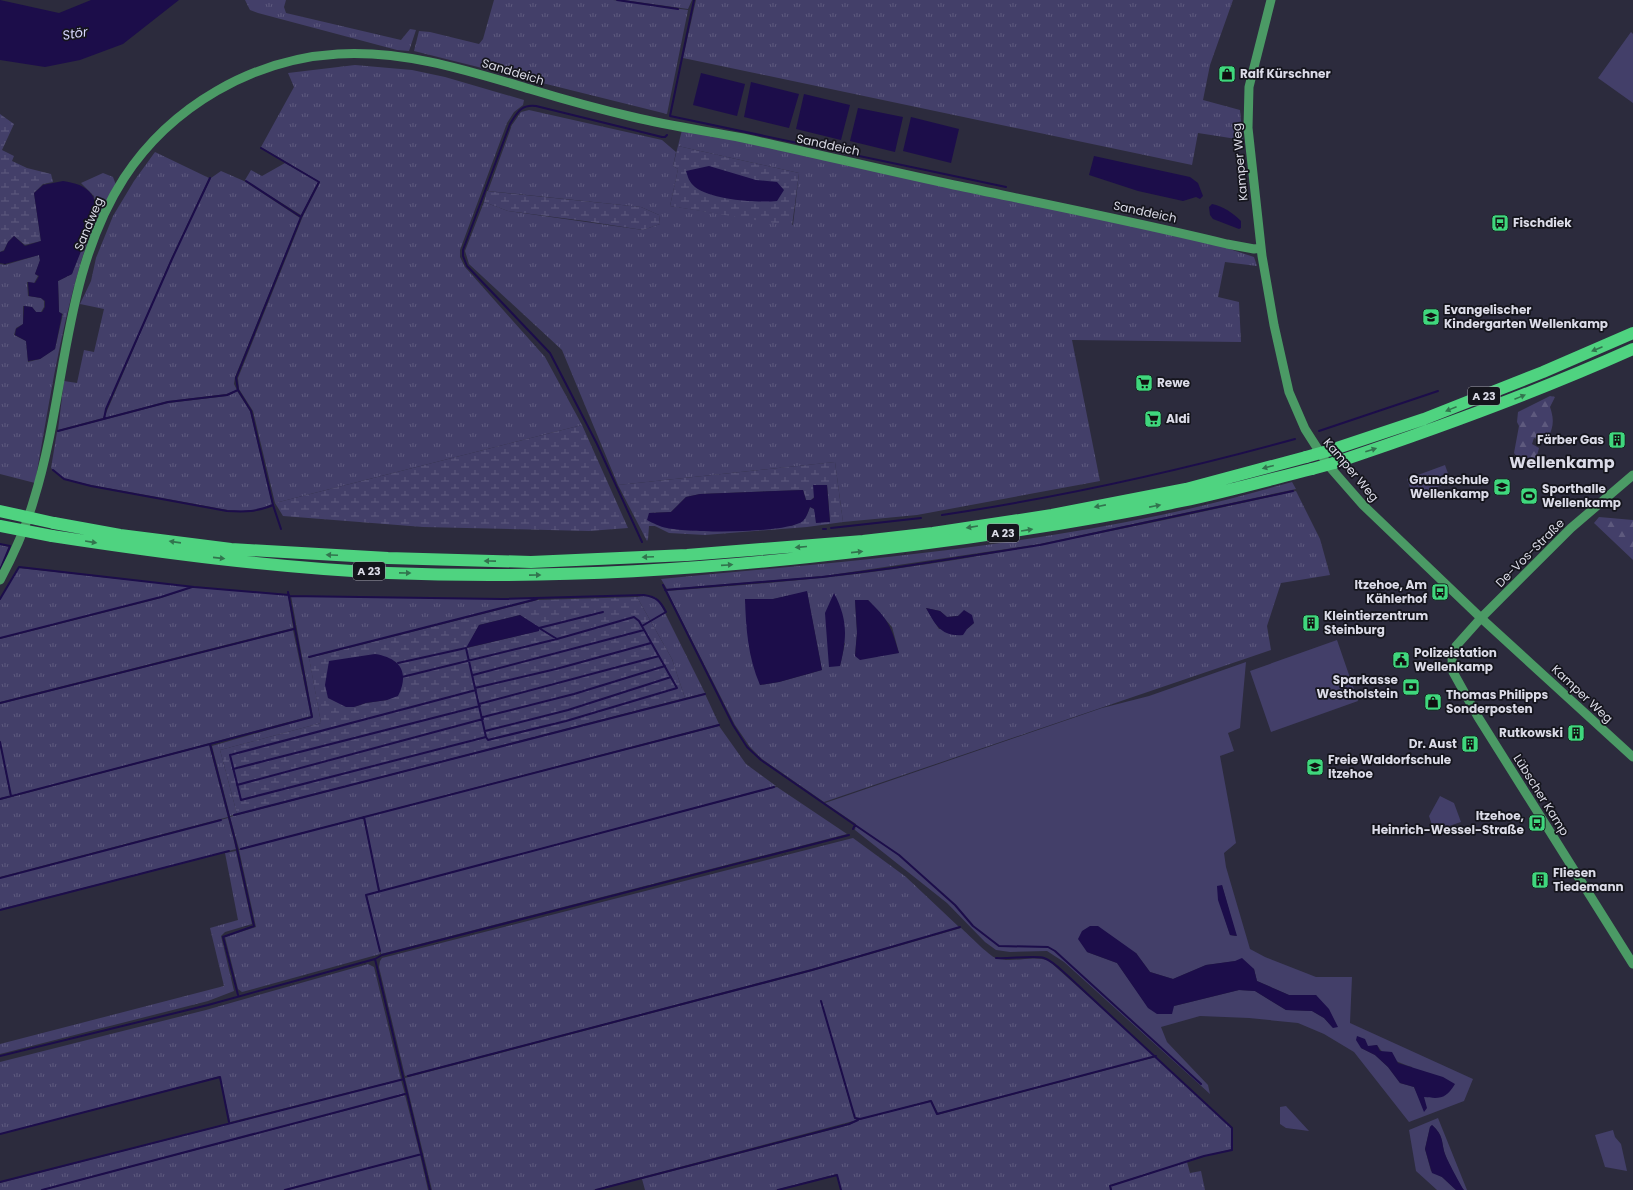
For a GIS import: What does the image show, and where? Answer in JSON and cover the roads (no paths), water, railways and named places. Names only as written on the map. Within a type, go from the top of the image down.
[{"type":"highway","name":"A 23","points":[[0,511],[120,535],[231,549],[388,558],[531,562],[687,556],[864,541],[1052,516],[1186,489],[1306,457],[1424,419],[1544,372],[1633,333]]},
{"type":"highway","name":"A 23","points":[[0,526],[52,536],[185,555],[318,568],[389,573],[595,573],[742,564],[933,544],[1053,526],[1185,501],[1334,463],[1425,433],[1505,403],[1633,348]]},
{"type":"street","name":"Kamper Weg","points":[[1271,0],[1250,79],[1247,106],[1256,210],[1261,248],[1284,372],[1297,410],[1314,446],[1328,465],[1363,505],[1481,618],[1633,757]]},
{"type":"street","name":"Sandweg","points":[[0,580],[19,541],[34,499],[46,453],[72,311],[83,268],[102,219],[126,175],[144,152],[171,123],[205,98],[236,80],[282,63],[322,56],[361,53],[392,55]]},
{"type":"street","name":"Sanddeich","points":[[392,55],[444,64],[587,106],[638,118],[740,138],[943,183],[1125,220],[1227,244],[1254,249],[1261,248]]},
{"type":"street","name":"De-Vos-Straße","points":[[1481,618],[1572,528],[1633,475]]},
{"type":"street","name":"Lübscher Kamp","points":[[1481,618],[1456,646],[1452,659],[1453,672],[1482,724],[1633,964]]},
{"type":"water","name":"Stör","points":[[0,0],[59,13],[91,0],[179,0],[123,44],[80,60],[45,67],[0,60]]},
{"type":"water","points":[[701,73],[745,84],[737,116],[693,105]]},
{"type":"water","points":[[751,82],[799,94],[789,128],[744,117]]},
{"type":"water","points":[[804,94],[850,105],[841,140],[796,129]]},
{"type":"water","points":[[858,108],[903,117],[895,152],[850,141]]},
{"type":"water","points":[[911,117],[959,129],[951,163],[903,151]]},
{"type":"water","points":[[1094,156],[1190,177],[1198,183],[1203,196],[1200,199],[1196,197],[1183,201],[1138,191],[1089,175]]},
{"type":"water","points":[[709,166],[756,180],[777,182],[784,190],[777,201],[734,200],[712,195],[695,187],[690,181],[686,171]]},
{"type":"water","points":[[63,181],[79,185],[86,189],[92,195],[94,211],[88,234],[72,274],[58,281],[59,312],[62,314],[55,349],[40,359],[28,361],[26,341],[15,335],[16,329],[23,324],[24,306],[32,307],[36,312],[42,312],[45,307],[45,301],[41,298],[29,296],[28,282],[35,283],[39,276],[35,274],[40,260],[39,255],[5,264],[0,263],[0,252],[4,251],[8,242],[14,236],[25,246],[41,241],[34,193],[43,185]]},
{"type":"water","points":[[1212,204],[1224,208],[1235,215],[1241,221],[1241,228],[1239,229],[1213,219],[1210,215],[1209,207]]},
{"type":"water","points":[[813,485],[827,485],[830,522],[816,523],[814,509],[810,507],[803,521],[778,528],[758,530],[678,530],[662,527],[647,520],[649,513],[671,512],[686,497],[700,494],[803,490],[806,500],[811,500],[814,498]]},
{"type":"water","points":[[807,591],[822,670],[779,682],[760,685],[748,643],[745,599],[773,599]]},
{"type":"water","points":[[834,593],[839,603],[844,620],[845,637],[840,666],[829,667],[825,613]]},
{"type":"water","points":[[855,600],[868,600],[880,612],[891,629],[899,653],[860,660],[855,656],[857,632]]},
{"type":"water","points":[[926,608],[940,611],[947,617],[958,616],[964,610],[972,615],[974,623],[963,635],[949,634],[944,632],[936,624]]},
{"type":"water","points":[[520,615],[539,627],[539,631],[466,648],[479,625]]},
{"type":"water","points":[[375,654],[391,659],[403,673],[403,680],[398,696],[387,700],[366,703],[354,707],[346,707],[328,698],[325,685],[329,661]]},
{"type":"water","points":[[1222,885],[1237,936],[1230,935],[1218,900],[1217,886]]},
{"type":"water","points":[[1090,926],[1098,926],[1136,953],[1150,972],[1173,979],[1206,965],[1235,961],[1242,958],[1254,969],[1257,981],[1289,995],[1316,995],[1329,1009],[1338,1027],[1333,1028],[1324,1018],[1312,1011],[1286,1010],[1255,991],[1239,990],[1174,1006],[1172,1014],[1157,1014],[1148,1008],[1117,963],[1087,952],[1078,939],[1082,931]]},
{"type":"water","points":[[1357,1036],[1365,1039],[1368,1046],[1377,1045],[1380,1051],[1392,1052],[1398,1063],[1443,1077],[1455,1084],[1449,1093],[1442,1097],[1424,1097],[1427,1108],[1424,1112],[1414,1087],[1400,1083],[1388,1067],[1375,1055],[1361,1048],[1356,1040]]},
{"type":"water","points":[[1432,1125],[1439,1132],[1446,1157],[1464,1190],[1456,1190],[1442,1177],[1432,1173],[1425,1149],[1430,1127]]},
{"type":"waterway","points":[[617,0],[678,9]]},
{"type":"waterway","points":[[694,0],[670,116],[1006,187]]},
{"type":"waterway","points":[[642,542],[597,444],[550,353],[467,266],[463,256],[463,250],[510,124],[517,113],[523,108],[527,106],[536,106],[662,137],[667,135]]},
{"type":"waterway","points":[[261,148],[319,182],[301,217]]},
{"type":"waterway","points":[[104,419],[106,409],[172,259],[210,178]]},
{"type":"waterway","points":[[246,181],[301,217],[236,378],[238,390],[251,411],[273,505],[281,529]]},
{"type":"waterway","points":[[58,431],[168,402],[227,395],[238,390]]},
{"type":"waterway","points":[[1319,431],[1438,391]]},
{"type":"waterway","points":[[942,515],[1031,500],[1120,482],[1208,462],[1295,439]]},
{"type":"waterway","points":[[53,470],[64,479],[91,486],[227,511],[251,511],[273,505]]},
{"type":"waterway","points":[[665,590],[822,577],[893,568],[1040,545],[1293,491]]},
{"type":"waterway","points":[[831,528],[921,518]]},
{"type":"waterway","points":[[0,544],[10,546],[0,570]]},
{"type":"waterway","points":[[0,599],[19,567],[194,587],[289,595]]},
{"type":"waterway","points":[[663,585],[733,725],[747,747],[761,760],[855,825],[853,829]]},
{"type":"waterway","points":[[0,638],[161,597],[192,587]]},
{"type":"waterway","points":[[238,995],[223,937],[254,926],[235,840],[210,744],[312,717],[288,592]]},
{"type":"waterway","points":[[289,596],[502,599],[644,595],[658,600],[666,612],[642,626]]},
{"type":"waterway","points":[[309,657],[537,599]]},
{"type":"waterway","points":[[557,639],[539,628],[603,612]]},
{"type":"waterway","points":[[402,677],[557,639],[634,617],[639,621],[677,688],[566,721],[488,740],[486,737],[241,800],[230,755],[476,690]]},
{"type":"waterway","points":[[0,703],[294,629]]},
{"type":"waterway","points":[[473,675],[644,630]]},
{"type":"waterway","points":[[475,688],[556,669],[651,643]]},
{"type":"waterway","points":[[398,663],[466,648],[486,737]]},
{"type":"waterway","points":[[479,704],[659,656]]},
{"type":"waterway","points":[[483,717],[574,694],[665,666]]},
{"type":"waterway","points":[[485,731],[568,710],[671,677]]},
{"type":"waterway","points":[[234,815],[705,694]]},
{"type":"waterway","points":[[233,769],[480,706]]},
{"type":"waterway","points":[[237,785],[483,719]]},
{"type":"waterway","points":[[241,849],[719,725]]},
{"type":"waterway","points":[[0,742],[11,796]]},
{"type":"waterway","points":[[0,799],[210,744]]},
{"type":"waterway","points":[[380,951],[366,895],[774,787]]},
{"type":"waterway","points":[[364,817],[379,891]]},
{"type":"waterway","points":[[0,878],[221,820]]},
{"type":"waterway","points":[[855,825],[899,855],[955,905],[973,926],[999,946],[1048,947],[1055,951],[1201,1084]]},
{"type":"waterway","points":[[0,1056],[208,1005],[375,959],[382,955],[849,835]]},
{"type":"waterway","points":[[0,910],[229,851]]},
{"type":"waterway","points":[[408,1076],[812,970],[960,927]]},
{"type":"waterway","points":[[996,958],[1040,957],[1047,959],[1054,964],[1232,1128],[1232,1150],[1204,1156],[1110,1186],[1111,1190]]},
{"type":"waterway","points":[[375,959],[430,1190]]},
{"type":"waterway","points":[[821,1001],[855,1118],[860,1119],[931,1101],[937,1114],[1156,1056]]},
{"type":"waterway","points":[[0,1134],[220,1077],[229,1122]]},
{"type":"waterway","points":[[0,1182],[404,1079]]},
{"type":"waterway","points":[[42,1190],[405,1094]]},
{"type":"waterway","points":[[596,1190],[849,1124],[858,1120]]},
{"type":"waterway","points":[[285,1190],[422,1154]]},
{"type":"waterway","points":[[778,1190],[837,1175],[841,1190]]},
{"type":"place","name":"Ralf Kürschner","points":[[1227,74]]},
{"type":"place","name":"Fischdiek","points":[[1500,223]]},
{"type":"place","name":"Evangelischer Kindergarten Wellenkamp","points":[[1431,317]]},
{"type":"place","name":"Rewe","points":[[1144,383]]},
{"type":"place","name":"Aldi","points":[[1153,419]]},
{"type":"place","name":"Färber Gas","points":[[1617,440]]},
{"type":"place","name":"Grundschule Wellenkamp","points":[[1502,487]]},
{"type":"place","name":"Sporthalle Wellenkamp","points":[[1529,496]]},
{"type":"place","name":"Itzehoe, Am Kählerhof","points":[[1440,592]]},
{"type":"place","name":"Kleintierzentrum Steinburg","points":[[1311,623]]},
{"type":"place","name":"Polizeistation Wellenkamp","points":[[1401,660]]},
{"type":"place","name":"Sparkasse Westholstein","points":[[1411,687]]},
{"type":"place","name":"Thomas Philipps Sonderposten","points":[[1433,702]]},
{"type":"place","name":"Rutkowski","points":[[1576,733]]},
{"type":"place","name":"Dr. Aust","points":[[1470,744]]},
{"type":"place","name":"Freie Waldorfschule Itzehoe","points":[[1315,767]]},
{"type":"place","name":"Itzehoe, Heinrich-Wessel-Straße","points":[[1537,823]]},
{"type":"place","name":"Fliesen Tiedemann","points":[[1540,880]]},
{"type":"district","name":"Wellenkamp","points":[[1562,462]]}]
